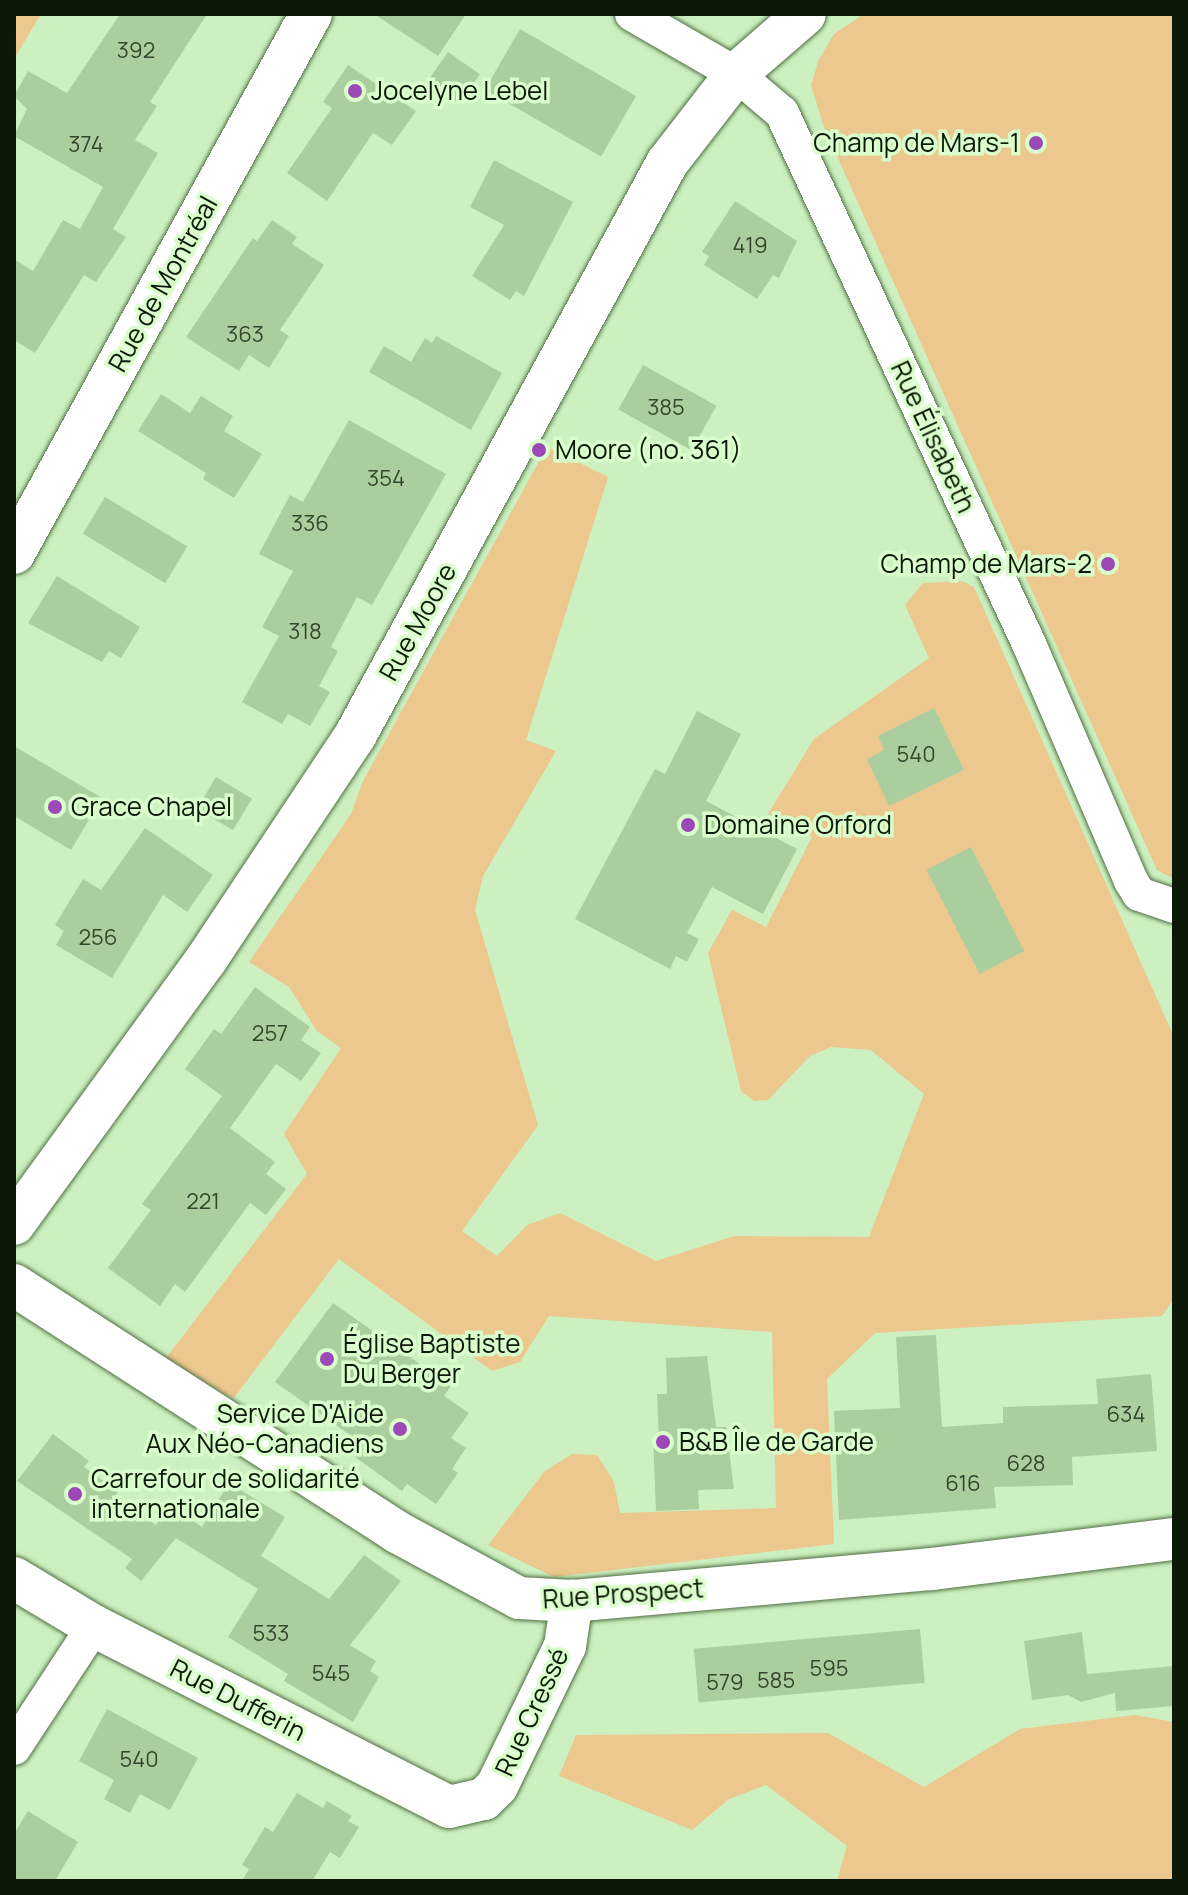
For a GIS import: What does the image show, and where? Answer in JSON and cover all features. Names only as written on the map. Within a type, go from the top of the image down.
[{"type":"street","name":"Rue de Montréal","points":[[14,553],[311,14]]},
{"type":"street","name":"Rue Élisabeth","points":[[632,14],[761,90],[798,141],[1131,881],[1139,894],[1174,906]]},
{"type":"street","name":"Rue Moore","points":[[19,1207],[206,960],[356,734],[667,163],[736,74],[805,14]]},
{"type":"street","name":"Rue Prospect","points":[[14,1285],[466,1573],[519,1598],[572,1601],[932,1569],[1174,1539]]},
{"type":"street","name":"Rue Dufferin","points":[[14,1578],[94,1626],[430,1800],[449,1807],[467,1806]]},
{"type":"street","name":"Rue Cressé","points":[[467,1806],[497,1786],[565,1646],[572,1601]]},
{"type":"street","points":[[14,1748],[94,1626]]},
{"type":"shaded area","points":[[14,14],[41,14],[14,59]]},
{"type":"shaded area","points":[[864,14],[1174,14],[1174,879],[1157,870],[824,127],[811,85],[819,59],[834,34]]},
{"type":"shaded area","points":[[547,447],[608,477],[526,740],[556,751],[483,876],[475,910],[538,1125],[462,1231],[497,1256],[527,1225],[560,1213],[656,1261],[734,1236],[869,1237],[924,1094],[871,1050],[831,1047],[810,1056],[768,1100],[754,1101],[741,1091],[708,953],[732,910],[766,927],[812,837],[768,814],[814,739],[929,658],[905,605],[923,583],[962,581],[974,587],[1174,1037],[1174,1298],[1162,1316],[875,1333],[827,1379],[834,1544],[554,1577],[488,1545],[544,1472],[572,1454],[597,1455],[614,1482],[620,1513],[776,1508],[772,1332],[549,1316],[520,1362],[492,1371],[339,1259],[233,1399],[166,1358],[307,1174],[284,1134],[341,1048],[317,1031],[289,987],[249,962],[351,814],[363,781]]},
{"type":"shaded area","points":[[1135,1715],[1174,1722],[1174,1881],[837,1881],[847,1846],[766,1785],[729,1799],[692,1830],[559,1776],[576,1735],[828,1733],[924,1787],[1020,1729]]},
{"type":"building","points":[[120,14],[207,14],[150,102],[157,106],[135,140],[158,153],[113,229],[126,237],[96,282],[84,275],[35,353],[14,340],[14,259],[33,271],[63,220],[80,229],[103,187],[14,136],[27,109],[14,96],[28,71],[67,93]]},
{"type":"building","points":[[374,14],[466,14],[438,56]]},
{"type":"building","points":[[520,29],[636,96],[601,157],[485,90]]},
{"type":"building","points":[[448,52],[480,74],[459,104],[427,81]]},
{"type":"building","points":[[348,65],[416,111],[392,145],[373,133],[327,201],[287,173],[332,108],[323,102]]},
{"type":"building","points":[[494,160],[573,202],[524,296],[516,291],[510,300],[472,276],[504,225],[470,207]]},
{"type":"building","points":[[735,201],[797,241],[779,278],[773,275],[757,299],[704,265],[709,256],[702,252]]},
{"type":"building","points":[[272,220],[297,237],[292,244],[324,265],[280,330],[289,336],[269,368],[249,355],[239,371],[186,337],[253,238],[257,241]]},
{"type":"building","points":[[436,336],[502,373],[471,430],[369,372],[384,346],[411,362],[425,338],[432,343]]},
{"type":"building","points":[[643,365],[716,406],[692,450],[618,410]]},
{"type":"building","points":[[161,394],[190,413],[201,396],[233,416],[224,431],[262,454],[234,498],[203,479],[206,473],[138,431]]},
{"type":"building","points":[[349,420],[446,474],[372,605],[357,597],[331,647],[338,651],[319,686],[330,692],[310,726],[288,714],[282,724],[242,702],[279,636],[262,627],[293,571],[259,554],[290,495],[303,502]]},
{"type":"building","points":[[105,497],[187,546],[165,583],[83,534]]},
{"type":"building","points":[[57,576],[140,627],[121,658],[109,651],[102,662],[28,623]]},
{"type":"building","points":[[934,708],[964,770],[889,806],[867,759],[884,750],[878,736]]},
{"type":"building","name":"Domaine Orford","points":[[697,711],[741,734],[706,801],[797,849],[763,914],[712,887],[687,933],[699,939],[687,962],[676,956],[670,969],[575,919],[655,769],[665,774]]},
{"type":"building","name":"Grace Chapel","points":[[14,746],[102,798],[71,850],[14,816]]},
{"type":"building","points":[[216,777],[252,799],[233,830],[197,809]]},
{"type":"building","points":[[145,828],[213,875],[187,912],[163,895],[112,978],[56,945],[64,931],[55,925],[83,879],[101,890]]},
{"type":"building","points":[[971,847],[1024,951],[980,974],[926,870]]},
{"type":"building","points":[[255,987],[310,1027],[301,1040],[321,1053],[301,1081],[276,1064],[230,1128],[275,1162],[266,1174],[286,1189],[266,1215],[250,1203],[185,1292],[175,1284],[160,1306],[108,1268],[151,1210],[142,1204],[222,1096],[185,1069],[214,1029],[221,1034]]},
{"type":"building","name":"Service D'Aide Aux Néo-Canadiens","points":[[333,1303],[451,1386],[444,1396],[469,1413],[451,1438],[466,1448],[452,1469],[458,1473],[436,1504],[407,1484],[402,1491],[351,1454],[360,1442],[275,1382]]},
{"type":"building","points":[[936,1335],[942,1427],[1003,1423],[1003,1407],[1098,1404],[1096,1379],[1151,1374],[1157,1451],[1072,1457],[1073,1485],[994,1487],[996,1508],[839,1520],[834,1411],[900,1408],[896,1337]]},
{"type":"building","points":[[707,1356],[716,1427],[726,1427],[734,1489],[698,1490],[699,1509],[656,1511],[653,1438],[659,1438],[657,1394],[667,1394],[666,1358]]},
{"type":"building","points":[[53,1434],[89,1461],[84,1467],[118,1492],[115,1496],[156,1525],[170,1505],[202,1527],[229,1483],[285,1517],[261,1556],[329,1599],[364,1555],[401,1581],[350,1645],[376,1661],[370,1671],[379,1677],[353,1722],[284,1681],[288,1674],[228,1637],[258,1589],[176,1538],[141,1581],[125,1568],[132,1559],[17,1481]]},
{"type":"building","points":[[920,1629],[925,1683],[699,1703],[694,1649]]},
{"type":"building","points":[[1082,1632],[1087,1674],[1174,1666],[1174,1706],[1116,1711],[1115,1693],[1081,1702],[1068,1695],[1032,1700],[1024,1641]]},
{"type":"building","points":[[107,1709],[198,1758],[170,1810],[140,1794],[130,1813],[104,1799],[114,1780],[79,1761]]},
{"type":"building","points":[[297,1793],[323,1808],[327,1801],[352,1816],[348,1821],[359,1827],[340,1858],[330,1852],[312,1881],[242,1881],[249,1869],[242,1865],[265,1827],[273,1832]]},
{"type":"building","points":[[28,1811],[78,1842],[55,1881],[14,1881],[14,1834]]},
{"type":"place","name":"Jocelyne Lebel","points":[[355,91]]},
{"type":"place","name":"Champ de Mars-1","points":[[1036,143]]},
{"type":"place","name":"Moore (no. 361)","points":[[539,450]]},
{"type":"place","name":"Champ de Mars-2","points":[[1108,564]]},
{"type":"place","name":"Grace Chapel","points":[[55,807]]},
{"type":"place","name":"Domaine Orford","points":[[688,825]]},
{"type":"place","name":"Église Baptiste Du Berger","points":[[327,1359]]},
{"type":"place","name":"Service D'Aide Aux Néo-Canadiens","points":[[400,1429]]},
{"type":"place","name":"B&B Île de Garde","points":[[663,1442]]},
{"type":"place","name":"Carrefour de solidarité internationale","points":[[75,1494]]}]
